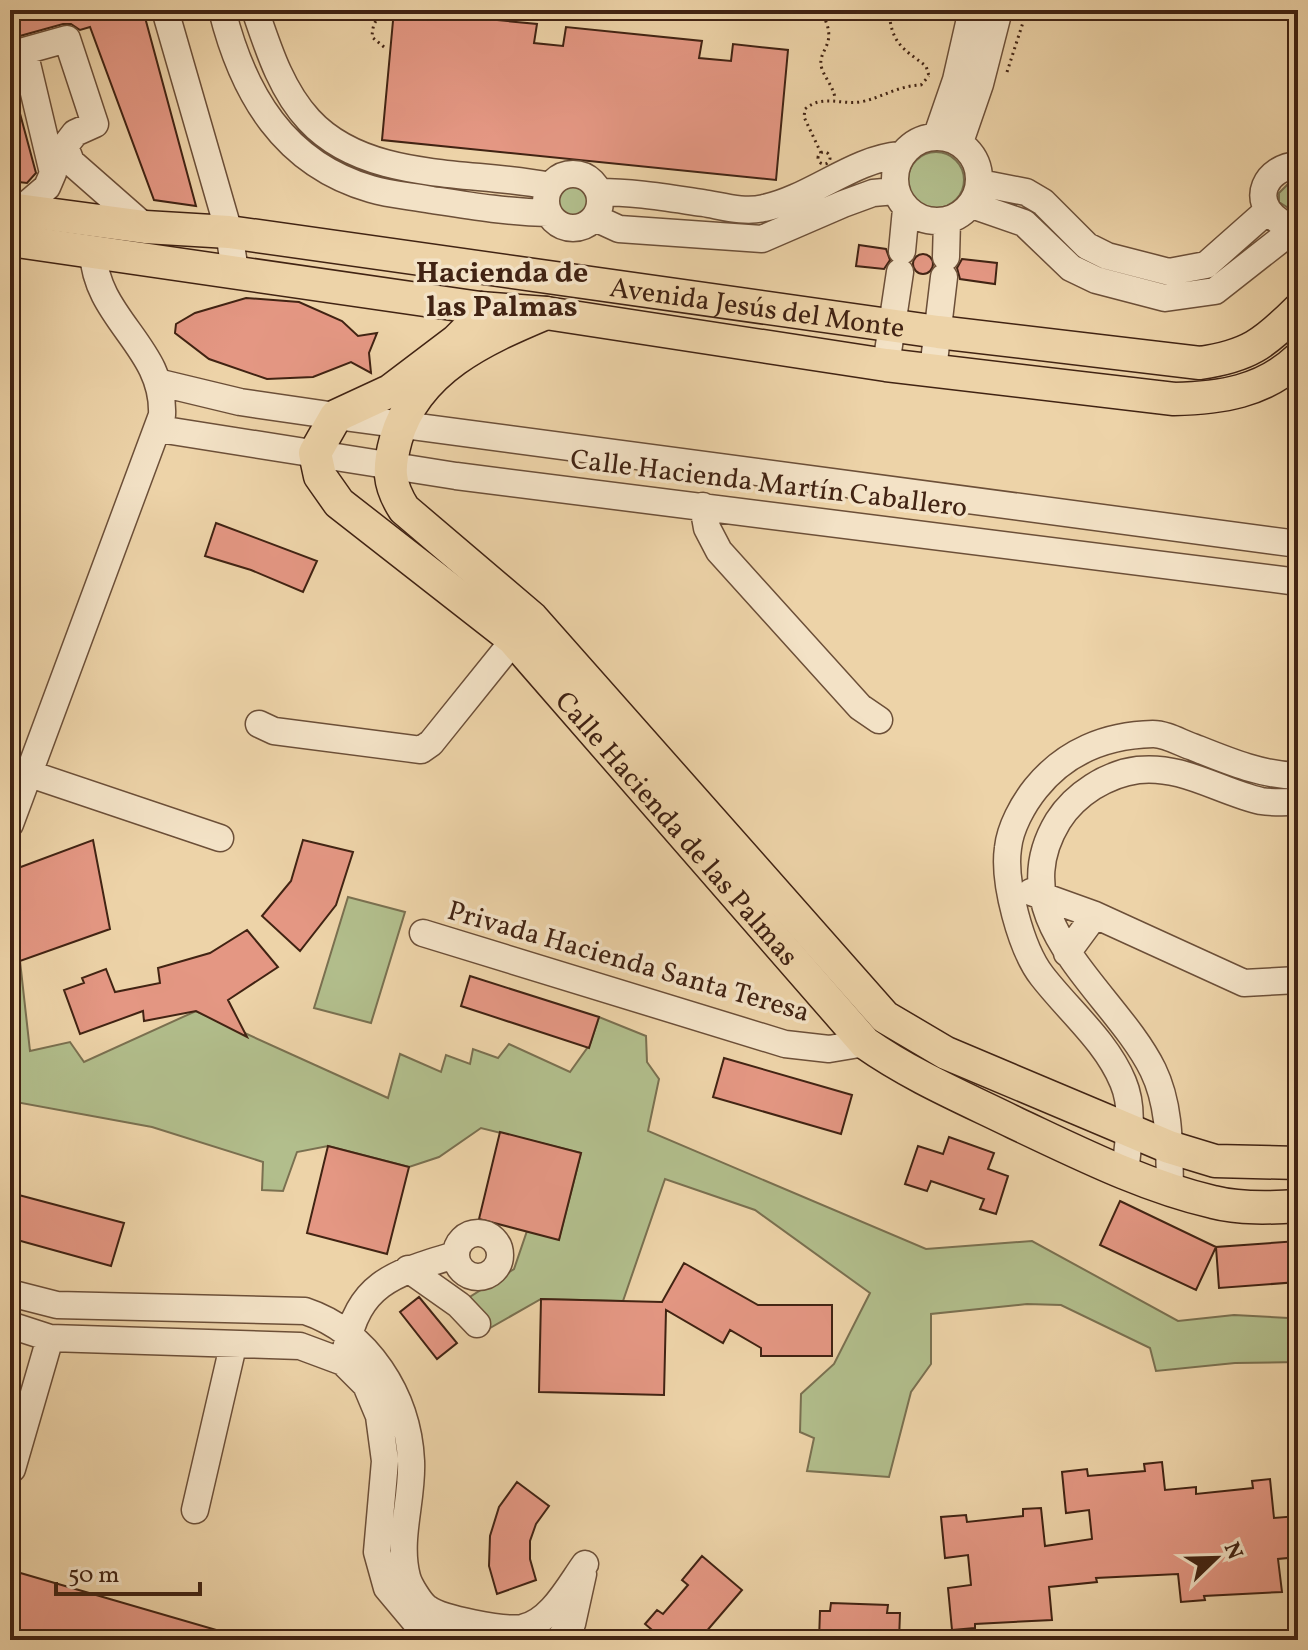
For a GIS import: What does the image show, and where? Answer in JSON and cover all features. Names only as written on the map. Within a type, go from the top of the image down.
[{"type":"main road","name":"Avenida Jesús del Monte","points":[[13,220],[229,232],[938,332],[1200,363],[1233,358],[1263,345],[1298,310]]},
{"type":"main road","name":"Avenida Jesús del Monte","points":[[13,220],[93,251],[480,308],[546,313],[886,365],[1174,399],[1219,398],[1259,386],[1298,359]]},
{"type":"main road","points":[[315,453],[336,416],[390,391],[456,341],[470,327],[480,308]]},
{"type":"main road","points":[[388,465],[400,424],[430,380],[447,364],[493,335],[546,313]]},
{"type":"main road","name":"Calle Hacienda de las Palmas","points":[[315,453],[320,476],[339,503],[522,629],[726,884],[865,1043],[897,1066],[1125,1173],[1215,1203],[1266,1208],[1298,1206]]},
{"type":"main road","name":"Calle Hacienda de las Palmas","points":[[388,465],[393,493],[404,509],[751,864],[885,1017],[946,1053],[1169,1147],[1215,1161],[1298,1163]]},
{"type":"main road","points":[[726,884],[751,864]]},
{"type":"street","points":[[165,10],[229,232],[235,271]]},
{"type":"street","points":[[222,10],[239,63],[262,109],[282,137],[306,157],[345,180],[374,190],[510,212],[548,213]]},
{"type":"street","points":[[255,10],[270,53],[291,95],[309,121],[330,138],[392,165],[515,179],[549,186]]},
{"type":"street","points":[[948,139],[956,80],[972,10]]},
{"type":"street","points":[[948,139],[980,84],[999,10]]},
{"type":"street","points":[[13,220],[47,187],[53,173],[24,51],[67,39],[95,124],[75,133],[65,146],[71,162],[145,227]]},
{"type":"street","points":[[886,365],[901,261],[901,200],[894,172],[900,155],[916,141],[948,139],[975,160],[976,194]]},
{"type":"street","points":[[900,155],[880,157],[834,181],[763,209],[743,209],[628,192],[597,205],[575,229],[554,222],[548,213],[545,198],[549,186],[567,174],[580,174],[592,181],[597,205],[619,229],[762,239],[853,201],[901,200],[925,221],[947,221],[976,194],[1026,192],[1043,202],[1087,246],[1107,256],[1169,272],[1206,265],[1267,211]]},
{"type":"street","points":[[1298,165],[1282,166],[1268,177],[1262,194],[1267,211],[1277,220],[1298,225]]},
{"type":"street","points":[[976,194],[1024,223],[1071,268],[1096,280],[1165,298],[1215,291],[1298,225]]},
{"type":"street","points":[[933,370],[947,221]]},
{"type":"street","points":[[10,824],[159,429],[161,383],[98,284],[93,251]]},
{"type":"street","name":"Calle Hacienda Martín Caballero","points":[[161,383],[240,402],[336,416],[1298,544]]},
{"type":"street","points":[[233,440],[230,420],[240,402]]},
{"type":"street","name":"Calle Hacienda Martín Caballero","points":[[159,429],[388,465],[1298,582]]},
{"type":"street","points":[[703,506],[707,528],[719,551],[860,707],[879,720]]},
{"type":"street","points":[[259,724],[274,731],[421,750],[431,743],[522,629]]},
{"type":"street","points":[[1125,1173],[1130,1109],[1124,1084],[1100,1045],[1040,973],[1020,927],[1009,885],[1008,847],[1019,816],[1033,791],[1055,765],[1082,749],[1121,737],[1157,734],[1265,774],[1298,776]]},
{"type":"street","points":[[1170,1189],[1167,1111],[1154,1072],[1133,1036],[1067,953],[1052,926],[1044,896],[1042,864],[1047,840],[1067,806],[1094,785],[1138,770],[1191,775],[1262,801],[1298,802]]},
{"type":"street","points":[[30,774],[220,838]]},
{"type":"street","points":[[1009,885],[1095,915],[1244,983],[1298,980]]},
{"type":"street","points":[[1067,953],[1095,915]]},
{"type":"street","name":"Privada Hacienda Santa Teresa","points":[[423,933],[785,1044],[829,1049],[865,1043]]},
{"type":"street","points":[[1100,1045],[1115,1014]]},
{"type":"street","points":[[1100,1045],[1133,1036]]},
{"type":"street","points":[[343,1362],[357,1308],[373,1290],[408,1269],[455,1255]]},
{"type":"street","points":[[408,1269],[459,1305],[477,1324]]},
{"type":"street","points":[[10,1293],[57,1305],[305,1311],[349,1333],[384,1372],[401,1408],[411,1461],[404,1548],[408,1579],[427,1608],[472,1623],[522,1628],[550,1612],[585,1564],[572,1624],[558,1640]]},
{"type":"street","points":[[10,1325],[50,1338],[300,1346],[343,1362],[366,1385],[379,1416],[385,1461],[377,1552],[387,1588],[418,1625],[459,1640]]},
{"type":"street","points":[[12,1469],[50,1338]]},
{"type":"street","points":[[195,1510],[233,1346]]},
{"type":"path","points":[[384,47],[372,37],[373,22],[380,14],[392,10]]},
{"type":"path","points":[[820,10],[830,30],[830,44],[821,57],[822,68],[833,85],[835,99]]},
{"type":"path","points":[[821,153],[804,117],[805,109],[812,103],[835,99],[859,102],[892,88],[927,82],[926,66],[908,55],[896,40],[889,10]]},
{"type":"green space","points":[[936,152],[956,160],[964,180],[956,200],[936,208],[916,200],[908,180],[916,160]]},
{"type":"green space","points":[[1291,181],[1298,181],[1298,209],[1293,211],[1279,202],[1279,193]]},
{"type":"green space","points":[[573,187],[587,192],[592,206],[587,220],[573,225],[559,220],[554,206],[559,192]]},
{"type":"green space","points":[[348,897],[405,912],[371,1023],[314,1008]]},
{"type":"green space","points":[[10,934],[20,961],[30,1051],[70,1042],[84,1062],[196,1011],[388,1098],[400,1054],[441,1072],[446,1055],[470,1064],[473,1049],[498,1058],[509,1044],[570,1072],[590,1044],[599,1017],[646,1036],[647,1062],[659,1079],[648,1131],[926,1249],[1032,1241],[1178,1321],[1234,1315],[1288,1318],[1298,1314],[1298,1362],[1235,1363],[1156,1371],[1150,1348],[1061,1305],[1027,1304],[931,1314],[931,1364],[911,1392],[889,1477],[807,1471],[814,1438],[800,1432],[801,1394],[834,1364],[870,1293],[755,1210],[665,1179],[623,1301],[541,1299],[490,1328],[465,1300],[514,1269],[527,1231],[559,1239],[581,1153],[481,1128],[439,1157],[409,1167],[328,1146],[297,1152],[283,1191],[262,1190],[263,1162],[152,1127],[10,1101]]},
{"type":"building","points":[[10,10],[143,10],[196,206],[154,200],[90,27],[80,30],[71,24],[63,24],[20,36],[10,44]]},
{"type":"building","points":[[394,10],[537,24],[534,43],[563,46],[566,27],[702,41],[699,58],[731,61],[733,44],[788,50],[776,180],[382,140]]},
{"type":"building","points":[[10,95],[15,95],[36,173],[27,183],[10,181]]},
{"type":"building","points":[[859,245],[886,249],[890,260],[884,269],[856,266]]},
{"type":"building","points":[[923,254],[930,257],[933,264],[930,271],[923,274],[916,271],[913,264],[916,257]]},
{"type":"building","points":[[962,259],[997,263],[995,284],[960,279],[957,268]]},
{"type":"building","points":[[246,298],[299,302],[342,321],[358,336],[377,333],[369,353],[371,373],[351,362],[313,377],[267,379],[209,359],[175,333],[176,324],[195,313]]},
{"type":"building","points":[[216,523],[317,561],[303,592],[251,570],[205,556]]},
{"type":"building","points":[[93,840],[110,929],[20,961],[10,934],[10,871]]},
{"type":"building","points":[[303,840],[353,852],[336,905],[300,951],[262,916],[291,881]]},
{"type":"building","points":[[247,930],[278,967],[228,1000],[247,1037],[196,1011],[144,1021],[143,1011],[80,1034],[64,990],[84,983],[82,978],[106,969],[115,992],[160,983],[158,968],[210,953]]},
{"type":"building","points":[[470,976],[599,1017],[589,1048],[461,1006]]},
{"type":"building","points":[[724,1058],[852,1095],[841,1134],[713,1097]]},
{"type":"building","points":[[500,1132],[581,1153],[559,1240],[479,1219]]},
{"type":"building","points":[[949,1137],[994,1153],[988,1169],[1008,1176],[996,1214],[980,1209],[984,1199],[931,1181],[927,1191],[905,1184],[918,1146],[943,1154]]},
{"type":"building","points":[[328,1146],[409,1167],[387,1254],[307,1233]]},
{"type":"building","points":[[15,1194],[124,1223],[111,1266],[10,1238]]},
{"type":"building","points":[[1120,1201],[1216,1247],[1196,1290],[1100,1245]]},
{"type":"building","points":[[1298,1241],[1298,1282],[1219,1288],[1216,1247]]},
{"type":"building","points":[[684,1263],[758,1305],[832,1305],[832,1356],[761,1356],[761,1348],[730,1330],[723,1343],[666,1310],[664,1395],[539,1392],[541,1299],[662,1302]]},
{"type":"building","points":[[419,1297],[457,1343],[437,1359],[400,1312]]},
{"type":"building","points":[[1162,1462],[1165,1490],[1196,1487],[1196,1494],[1253,1488],[1252,1481],[1270,1479],[1274,1518],[1298,1516],[1298,1557],[1278,1559],[1282,1592],[1204,1596],[1205,1600],[1181,1602],[1178,1574],[1096,1578],[1097,1582],[1049,1587],[1052,1620],[975,1624],[975,1628],[952,1630],[948,1588],[971,1585],[968,1555],[945,1558],[941,1517],[966,1515],[967,1522],[1023,1516],[1023,1509],[1041,1508],[1045,1546],[1092,1539],[1089,1510],[1066,1513],[1062,1472],[1087,1469],[1088,1476],[1145,1471],[1144,1464]]},
{"type":"building","points":[[517,1482],[549,1506],[536,1524],[530,1541],[530,1559],[536,1580],[497,1594],[489,1566],[490,1536],[499,1507]]},
{"type":"building","points":[[702,1556],[742,1590],[699,1640],[664,1640],[645,1624],[657,1610],[663,1614],[688,1585],[682,1580]]},
{"type":"building","points":[[17,1572],[237,1636],[237,1640],[10,1640],[10,1598]]},
{"type":"building","points":[[831,1603],[888,1605],[887,1613],[900,1613],[899,1640],[841,1636],[840,1640],[819,1640],[820,1611],[830,1611]]},
{"type":"district","name":"Hacienda de las Palmas","points":[[502,289]]}]
